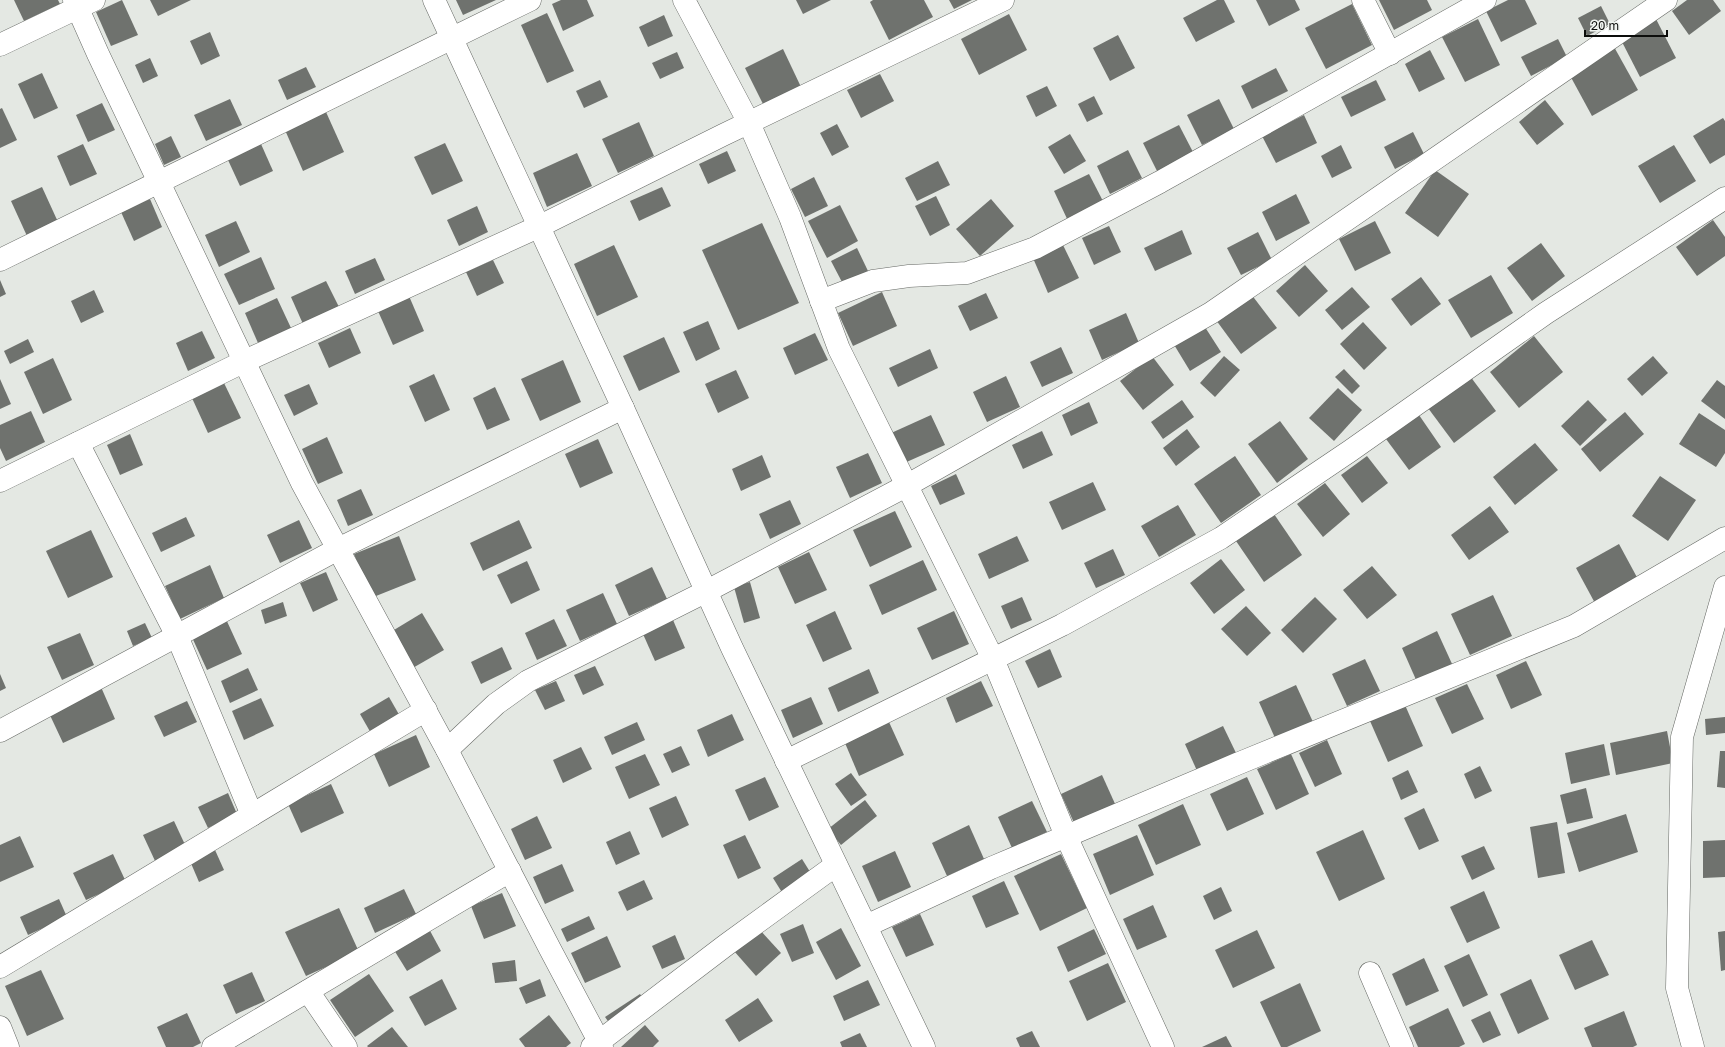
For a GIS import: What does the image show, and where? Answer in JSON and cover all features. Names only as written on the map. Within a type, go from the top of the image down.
[{"type":"street","points":[[434,0],[623,408],[705,592],[924,1047]]},
{"type":"street","points":[[0,260],[530,0]]},
{"type":"street","points":[[684,0],[749,123],[790,218],[839,349],[993,659],[1066,836],[1163,1047]]},
{"type":"street","points":[[0,482],[245,361],[538,227],[1003,0]]},
{"type":"street","points":[[1363,0],[1390,54]]},
{"type":"street","points":[[821,301],[873,281],[909,276],[967,273],[1035,248],[1160,182],[1485,0]]},
{"type":"street","points":[[447,750],[496,704],[528,681],[705,592],[906,486],[1212,312],[1638,8],[1666,0]]},
{"type":"street","points":[[0,45],[82,3],[98,54],[302,483],[426,710],[598,1045],[726,945],[836,865]]},
{"type":"street","points":[[786,761],[1062,625],[1221,538],[1350,451],[1546,313],[1725,198]]},
{"type":"street","points":[[0,731],[338,549],[623,408]]},
{"type":"street","points":[[78,443],[177,636],[252,815]]},
{"type":"street","points":[[866,926],[991,868],[1066,836],[1574,626],[1725,538]]},
{"type":"street","points":[[1693,1047],[1676,988],[1682,737],[1725,587]]},
{"type":"street","points":[[0,967],[426,710]]},
{"type":"street","points":[[212,1047],[510,871]]},
{"type":"street","points":[[1370,973],[1402,1047]]},
{"type":"street","points":[[308,991],[346,1047]]},
{"type":"street","points":[[0,1027],[8,1047]]},
{"type":"building","points":[[14,0],[58,0],[60,4],[24,21]]},
{"type":"building","points":[[122,0],[138,35],[111,46],[96,12]]},
{"type":"building","points":[[150,0],[191,0],[158,16]]},
{"type":"building","points":[[456,0],[496,0],[463,15]]},
{"type":"building","points":[[561,0],[587,0],[594,16],[563,31],[552,4]]},
{"type":"building","points":[[796,0],[831,0],[803,14]]},
{"type":"building","points":[[873,0],[924,0],[933,17],[889,40],[870,2]]},
{"type":"building","points":[[949,0],[972,0],[954,9]]},
{"type":"building","points":[[1217,0],[1224,0],[1235,22],[1196,42],[1183,18]]},
{"type":"building","points":[[1256,0],[1295,0],[1300,10],[1269,26]]},
{"type":"building","points":[[1379,0],[1427,0],[1432,10],[1394,30]]},
{"type":"building","points":[[1508,0],[1525,0],[1537,24],[1501,42],[1486,11]]},
{"type":"building","points":[[1687,0],[1713,0],[1721,11],[1689,35],[1672,11]]},
{"type":"building","points":[[1352,4],[1372,45],[1326,69],[1305,28]]},
{"type":"building","points":[[1601,6],[1610,24],[1587,36],[1578,18]]},
{"type":"building","points":[[547,13],[574,71],[547,83],[521,25]]},
{"type":"building","points":[[1009,14],[1027,50],[979,75],[961,39]]},
{"type":"building","points":[[664,15],[673,36],[648,47],[639,27]]},
{"type":"building","points":[[1478,19],[1500,65],[1465,82],[1442,37]]},
{"type":"building","points":[[1656,19],[1676,58],[1640,77],[1620,38]]},
{"type":"building","points":[[210,32],[220,56],[201,65],[190,41]]},
{"type":"building","points":[[1118,35],[1135,68],[1110,81],[1093,48]]},
{"type":"building","points":[[1558,39],[1567,57],[1531,76],[1521,57]]},
{"type":"building","points":[[1613,45],[1638,90],[1592,116],[1567,70]]},
{"type":"building","points":[[783,49],[801,87],[764,106],[745,68]]},
{"type":"building","points":[[1430,50],[1445,79],[1419,92],[1405,64]]},
{"type":"building","points":[[677,52],[684,68],[660,79],[652,63]]},
{"type":"building","points":[[150,58],[158,76],[143,83],[135,65]]},
{"type":"building","points":[[306,67],[316,87],[287,100],[278,80]]},
{"type":"building","points":[[1276,68],[1288,91],[1252,109],[1241,86]]},
{"type":"building","points":[[42,73],[58,108],[34,119],[18,84]]},
{"type":"building","points":[[880,74],[894,101],[861,118],[847,90]]},
{"type":"building","points":[[600,80],[608,97],[584,108],[576,91]]},
{"type":"building","points":[[1376,80],[1386,100],[1351,117],[1341,97]]},
{"type":"building","points":[[1047,86],[1057,106],[1036,117],[1026,96]]},
{"type":"building","points":[[1094,96],[1103,114],[1087,122],[1078,104]]},
{"type":"building","points":[[230,99],[242,125],[206,141],[194,115]]},
{"type":"building","points":[[1219,99],[1234,129],[1202,145],[1187,115]]},
{"type":"building","points":[[1545,100],[1564,124],[1537,145],[1519,122]]},
{"type":"building","points":[[102,103],[115,130],[88,142],[76,115]]},
{"type":"building","points":[[2,108],[17,140],[0,148],[0,109]]},
{"type":"building","points":[[326,112],[344,152],[303,171],[285,130]]},
{"type":"building","points":[[1304,115],[1317,143],[1276,163],[1262,136]]},
{"type":"building","points":[[1723,118],[1725,121],[1725,155],[1710,164],[1693,136]]},
{"type":"building","points":[[639,122],[654,156],[618,173],[602,139]]},
{"type":"building","points":[[837,124],[849,147],[832,156],[820,133]]},
{"type":"building","points":[[1179,125],[1194,154],[1158,173],[1143,143]]},
{"type":"building","points":[[1413,132],[1424,154],[1395,169],[1384,147]]},
{"type":"building","points":[[1070,134],[1086,161],[1064,174],[1048,147]]},
{"type":"building","points":[[171,136],[181,157],[164,165],[155,144]]},
{"type":"building","points":[[445,143],[463,181],[432,195],[414,157]]},
{"type":"building","points":[[83,144],[97,174],[70,186],[57,156]]},
{"type":"building","points":[[261,144],[273,171],[240,186],[228,160]]},
{"type":"building","points":[[1341,145],[1352,168],[1332,178],[1321,156]]},
{"type":"building","points":[[1674,145],[1696,181],[1660,203],[1638,166]]},
{"type":"building","points":[[1128,150],[1142,178],[1110,194],[1097,166]]},
{"type":"building","points":[[727,151],[736,171],[708,184],[699,164]]},
{"type":"building","points":[[577,153],[592,186],[547,207],[533,173]]},
{"type":"building","points":[[938,161],[950,185],[917,201],[905,178]]},
{"type":"building","points":[[1435,170],[1469,194],[1438,237],[1405,213]]},
{"type":"building","points":[[1089,174],[1105,205],[1069,223],[1054,191]]},
{"type":"building","points":[[814,177],[828,206],[805,217],[791,189]]},
{"type":"building","points":[[42,187],[58,222],[27,236],[11,201]]},
{"type":"building","points":[[662,187],[671,206],[639,221],[630,201]]},
{"type":"building","points":[[1296,194],[1310,223],[1276,241],[1262,212]]},
{"type":"building","points":[[936,196],[950,225],[930,236],[915,206]]},
{"type":"building","points":[[150,199],[162,227],[134,241],[121,212]]},
{"type":"building","points":[[991,199],[1014,226],[980,256],[956,229]]},
{"type":"building","points":[[840,205],[858,241],[827,258],[808,221]]},
{"type":"building","points":[[477,206],[488,232],[459,246],[447,220]]},
{"type":"building","points":[[1713,220],[1725,237],[1725,256],[1697,276],[1676,247]]},
{"type":"building","points":[[236,221],[250,252],[219,267],[205,235]]},
{"type":"building","points":[[1375,221],[1391,253],[1355,271],[1339,239]]},
{"type":"building","points":[[762,223],[799,303],[738,330],[702,250]]},
{"type":"building","points":[[1109,226],[1121,252],[1094,265],[1082,238]]},
{"type":"building","points":[[1182,230],[1192,254],[1155,271],[1144,248]]},
{"type":"building","points":[[1258,232],[1272,260],[1241,275],[1227,248]]},
{"type":"building","points":[[1541,243],[1565,276],[1532,301],[1507,268]]},
{"type":"building","points":[[614,245],[638,297],[597,316],[574,264]]},
{"type":"building","points":[[1063,245],[1079,278],[1048,293],[1033,258]]},
{"type":"building","points":[[857,248],[868,271],[843,284],[831,261]]},
{"type":"building","points":[[261,257],[275,289],[239,305],[224,274]]},
{"type":"building","points":[[375,258],[385,280],[355,294],[345,271]]},
{"type":"building","points":[[493,260],[504,283],[477,296],[466,272]]},
{"type":"building","points":[[1305,265],[1328,291],[1299,317],[1276,291]]},
{"type":"building","points":[[1491,275],[1513,313],[1471,338],[1448,300]]},
{"type":"building","points":[[1421,277],[1441,304],[1411,326],[1391,299]]},
{"type":"building","points":[[0,280],[6,294],[0,297]]},
{"type":"building","points":[[326,281],[339,307],[303,324],[291,297]]},
{"type":"building","points":[[1352,287],[1370,307],[1342,330],[1325,310]]},
{"type":"building","points":[[94,290],[104,312],[81,323],[71,301]]},
{"type":"building","points":[[882,292],[897,326],[853,346],[838,313]]},
{"type":"building","points":[[986,293],[998,318],[970,331],[958,306]]},
{"type":"building","points":[[1251,294],[1277,328],[1241,354],[1216,320]]},
{"type":"building","points":[[409,296],[424,331],[393,345],[378,311]]},
{"type":"building","points":[[277,298],[291,328],[258,343],[245,313]]},
{"type":"building","points":[[1126,313],[1139,343],[1102,360],[1089,330]]},
{"type":"building","points":[[708,321],[720,349],[696,361],[683,332]]},
{"type":"building","points":[[1363,322],[1387,348],[1364,370],[1340,344]]},
{"type":"building","points":[[1203,324],[1221,352],[1190,371],[1173,343]]},
{"type":"building","points":[[350,328],[361,353],[329,368],[318,343]]},
{"type":"building","points":[[202,331],[215,358],[188,371],[176,343]]},
{"type":"building","points":[[815,333],[828,360],[795,375],[783,348]]},
{"type":"building","points":[[1534,336],[1563,372],[1519,408],[1490,372]]},
{"type":"building","points":[[664,337],[680,372],[639,391],[623,356]]},
{"type":"building","points":[[28,339],[34,352],[10,364],[4,351]]},
{"type":"building","points":[[1061,347],[1073,373],[1042,387],[1030,362]]},
{"type":"building","points":[[930,349],[938,368],[898,387],[889,368]]},
{"type":"building","points":[[1152,356],[1174,385],[1143,410],[1120,381]]},
{"type":"building","points":[[1224,356],[1240,370],[1215,397],[1200,383]]},
{"type":"building","points":[[1653,356],[1668,373],[1642,396],[1627,379]]},
{"type":"building","points":[[53,358],[72,400],[43,414],[24,372]]},
{"type":"building","points":[[563,360],[581,402],[540,421],[521,379]]},
{"type":"building","points":[[1344,369],[1360,386],[1352,394],[1335,377]]},
{"type":"building","points":[[736,370],[749,398],[718,413],[705,384]]},
{"type":"building","points":[[434,374],[450,410],[425,422],[409,386]]},
{"type":"building","points":[[1006,376],[1020,407],[987,422],[973,392]]},
{"type":"building","points":[[1470,376],[1496,411],[1454,443],[1428,408]]},
{"type":"building","points":[[0,379],[11,404],[0,409]]},
{"type":"building","points":[[1717,380],[1725,386],[1725,419],[1701,401]]},
{"type":"building","points":[[224,383],[241,418],[208,433],[192,398]]},
{"type":"building","points":[[309,384],[318,404],[294,416],[284,395]]},
{"type":"building","points":[[495,387],[510,420],[487,430],[473,398]]},
{"type":"building","points":[[1338,388],[1362,410],[1334,441],[1309,418]]},
{"type":"building","points":[[1182,400],[1194,417],[1163,439],[1151,422]]},
{"type":"building","points":[[1588,400],[1607,420],[1580,446],[1561,426]]},
{"type":"building","points":[[1089,402],[1098,423],[1071,436],[1062,415]]},
{"type":"building","points":[[31,411],[45,442],[6,461],[0,448],[0,425]]},
{"type":"building","points":[[1625,412],[1644,434],[1600,472],[1581,449]]},
{"type":"building","points":[[1699,413],[1725,430],[1725,453],[1716,467],[1679,444]]},
{"type":"building","points":[[931,415],[945,445],[902,464],[889,434]]},
{"type":"building","points":[[1419,415],[1441,447],[1409,470],[1386,439]]},
{"type":"building","points":[[1280,421],[1308,459],[1277,483],[1248,444]]},
{"type":"building","points":[[1187,429],[1200,447],[1176,466],[1163,448]]},
{"type":"building","points":[[1042,431],[1053,455],[1023,469],[1012,445]]},
{"type":"building","points":[[130,434],[143,465],[120,475],[107,445]]},
{"type":"building","points":[[327,437],[343,473],[318,484],[302,449]]},
{"type":"building","points":[[598,439],[613,473],[580,488],[565,454]]},
{"type":"building","points":[[1535,443],[1558,470],[1515,505],[1493,477]]},
{"type":"building","points":[[868,453],[882,483],[850,498],[836,467]]},
{"type":"building","points":[[762,455],[771,477],[741,491],[732,469]]},
{"type":"building","points":[[1235,456],[1261,495],[1221,523],[1194,484]]},
{"type":"building","points":[[1367,456],[1388,483],[1362,503],[1341,475]]},
{"type":"building","points":[[956,474],[965,494],[940,505],[931,486]]},
{"type":"building","points":[[1660,476],[1696,500],[1668,541],[1632,516]]},
{"type":"building","points":[[1093,482],[1106,510],[1062,530],[1049,502]]},
{"type":"building","points":[[1325,483],[1350,514],[1323,537],[1297,504]]},
{"type":"building","points":[[361,489],[373,515],[348,526],[337,500]]},
{"type":"building","points":[[790,500],[801,524],[770,539],[759,514]]},
{"type":"building","points":[[1178,505],[1196,535],[1159,557],[1141,526]]},
{"type":"building","points":[[1490,506],[1509,532],[1469,560],[1451,535]]},
{"type":"building","points":[[895,511],[912,547],[870,567],[853,530]]},
{"type":"building","points":[[1274,514],[1302,555],[1264,582],[1236,541]]},
{"type":"building","points":[[186,517],[195,536],[161,552],[152,533]]},
{"type":"building","points":[[299,520],[312,548],[280,563],[267,535]]},
{"type":"building","points":[[519,520],[532,548],[483,571],[470,543]]},
{"type":"building","points":[[91,530],[113,577],[68,598],[46,551]]},
{"type":"building","points":[[399,536],[416,580],[371,598],[354,554]]},
{"type":"building","points":[[1017,536],[1029,561],[989,579],[978,554]]},
{"type":"building","points":[[1619,544],[1639,581],[1596,605],[1576,568]]},
{"type":"building","points":[[1113,549],[1125,575],[1096,588],[1084,563]]},
{"type":"building","points":[[809,552],[827,590],[795,604],[778,567]]},
{"type":"building","points":[[1221,559],[1245,590],[1214,614],[1190,583]]},
{"type":"building","points":[[923,560],[937,590],[882,615],[869,585]]},
{"type":"building","points":[[527,561],[540,590],[511,604],[497,575]]},
{"type":"building","points":[[210,565],[224,598],[180,619],[165,586]]},
{"type":"building","points":[[1372,566],[1397,595],[1367,619],[1343,590]]},
{"type":"building","points":[[652,567],[667,599],[629,616],[615,585]]},
{"type":"building","points":[[326,572],[338,600],[313,612],[300,583]]},
{"type":"building","points":[[750,582],[760,618],[744,623],[734,587]]},
{"type":"building","points":[[603,593],[617,624],[580,641],[566,610]]},
{"type":"building","points":[[1493,595],[1512,636],[1470,655],[1451,614]]},
{"type":"building","points":[[1022,597],[1032,620],[1011,629],[1001,606]]},
{"type":"building","points":[[1315,597],[1337,619],[1303,653],[1281,630]]},
{"type":"building","points":[[283,602],[287,616],[265,624],[261,610]]},
{"type":"building","points":[[1246,606],[1271,633],[1247,656],[1221,629]]},
{"type":"building","points":[[835,611],[852,649],[823,662],[806,625]]},
{"type":"building","points":[[954,611],[969,644],[932,660],[917,628]]},
{"type":"building","points":[[422,613],[444,650],[411,669],[389,633]]},
{"type":"building","points":[[225,617],[242,654],[207,670],[190,633]]},
{"type":"building","points":[[554,619],[567,646],[537,660],[525,633]]},
{"type":"building","points":[[673,620],[685,648],[655,661],[643,634]]},
{"type":"building","points":[[145,623],[152,638],[133,646],[127,631]]},
{"type":"building","points":[[1437,631],[1453,666],[1417,682],[1402,648]]},
{"type":"building","points":[[80,633],[94,665],[62,680],[47,647]]},
{"type":"building","points":[[502,647],[512,669],[481,684],[471,662]]},
{"type":"building","points":[[1050,649],[1062,677],[1038,688],[1025,661]]},
{"type":"building","points":[[1365,659],[1380,691],[1347,706],[1332,674]]},
{"type":"building","points":[[1526,661],[1542,695],[1511,709],[1496,675]]},
{"type":"building","points":[[595,666],[604,685],[583,695],[574,675]]},
{"type":"building","points":[[248,668],[258,690],[230,703],[221,681]]},
{"type":"building","points":[[869,669],[879,693],[838,712],[828,688]]},
{"type":"building","points":[[0,674],[6,688],[0,691]]},
{"type":"building","points":[[556,681],[565,701],[545,710],[535,690]]},
{"type":"building","points":[[981,681],[993,706],[956,723],[946,698]]},
{"type":"building","points":[[1467,684],[1484,719],[1452,734],[1435,698]]},
{"type":"building","points":[[1296,685],[1313,722],[1275,738],[1259,702]]},
{"type":"building","points":[[101,687],[115,719],[63,743],[48,711]]},
{"type":"building","points":[[389,697],[401,718],[372,735],[360,714]]},
{"type":"building","points":[[811,697],[823,724],[793,738],[781,710]]},
{"type":"building","points":[[261,698],[274,726],[244,740],[232,711]]},
{"type":"building","points":[[187,701],[197,722],[164,737],[154,716]]},
{"type":"building","points":[[1405,705],[1423,746],[1388,762],[1370,721]]},
{"type":"building","points":[[732,714],[744,740],[708,757],[697,730]]},
{"type":"building","points":[[1725,717],[1725,733],[1706,735],[1705,719]]},
{"type":"building","points":[[637,722],[645,740],[612,755],[604,737]]},
{"type":"building","points":[[889,722],[904,755],[859,776],[845,743]]},
{"type":"building","points":[[1223,726],[1237,755],[1198,773],[1185,744]]},
{"type":"building","points":[[1667,731],[1673,763],[1616,775],[1610,743]]},
{"type":"building","points":[[416,735],[430,767],[389,787],[374,754]]},
{"type":"building","points":[[1327,740],[1342,774],[1315,787],[1299,753]]},
{"type":"building","points":[[1604,744],[1610,775],[1571,784],[1565,753]]},
{"type":"building","points":[[681,746],[690,765],[672,773],[663,754]]},
{"type":"building","points":[[581,747],[592,769],[563,783],[553,760]]},
{"type":"building","points":[[1720,751],[1725,751],[1725,788],[1717,787]]},
{"type":"building","points":[[645,754],[660,785],[629,799],[615,767]]},
{"type":"building","points":[[1291,754],[1309,794],[1276,810],[1257,769]]},
{"type":"building","points":[[1480,766],[1492,791],[1475,799],[1464,774]]},
{"type":"building","points":[[1408,770],[1418,792],[1401,800],[1392,778]]},
{"type":"building","points":[[851,773],[867,795],[851,806],[835,784]]},
{"type":"building","points":[[1102,775],[1116,806],[1075,825],[1061,794]]},
{"type":"building","points":[[765,777],[779,807],[749,821],[735,790]]},
{"type":"building","points":[[1247,777],[1264,814],[1227,831],[1210,794]]},
{"type":"building","points":[[331,784],[344,813],[301,833],[288,804]]},
{"type":"building","points":[[1586,788],[1593,818],[1567,824],[1560,795]]},
{"type":"building","points":[[228,793],[237,814],[208,828],[198,807]]},
{"type":"building","points":[[676,796],[689,825],[662,838],[649,808]]},
{"type":"building","points":[[865,800],[877,816],[841,845],[828,829]]},
{"type":"building","points":[[1032,801],[1047,832],[1012,848],[998,817]]},
{"type":"building","points":[[1183,804],[1201,845],[1156,865],[1138,825]]},
{"type":"building","points":[[1424,808],[1439,841],[1419,850],[1404,818]]},
{"type":"building","points":[[1626,814],[1638,852],[1579,872],[1567,833]]},
{"type":"building","points":[[537,816],[552,848],[525,860],[511,829]]},
{"type":"building","points":[[174,821],[187,849],[156,863],[143,835]]},
{"type":"building","points":[[1557,822],[1565,873],[1538,878],[1530,827]]},
{"type":"building","points":[[969,825],[984,859],[947,876],[932,843]]},
{"type":"building","points":[[1363,830],[1385,879],[1339,901],[1316,852]]},
{"type":"building","points":[[630,831],[640,854],[616,865],[606,842]]},
{"type":"building","points":[[745,835],[761,868],[738,879],[723,845]]},
{"type":"building","points":[[1137,835],[1154,875],[1110,895],[1093,854]]},
{"type":"building","points":[[20,836],[34,867],[0,882],[0,845]]},
{"type":"building","points":[[1725,840],[1725,877],[1703,878],[1703,841]]},
{"type":"building","points":[[1484,846],[1495,869],[1472,880],[1461,856]]},
{"type":"building","points":[[215,850],[224,870],[199,882],[190,861]]},
{"type":"building","points":[[895,851],[911,887],[878,902],[862,866]]},
{"type":"building","points":[[113,854],[126,882],[86,900],[73,873]]},
{"type":"building","points":[[1061,854],[1087,908],[1040,931],[1014,876]]},
{"type":"building","points":[[802,859],[812,875],[783,894],[773,878]]},
{"type":"building","points":[[562,864],[574,891],[545,904],[533,877]]},
{"type":"building","points":[[644,880],[653,899],[627,911],[618,892]]},
{"type":"building","points":[[1004,881],[1019,914],[986,928],[972,896]]},
{"type":"building","points":[[1221,887],[1232,911],[1214,920],[1203,896]]},
{"type":"building","points":[[404,889],[416,914],[375,933],[364,908]]},
{"type":"building","points":[[1484,891],[1500,928],[1467,943],[1450,907]]},
{"type":"building","points":[[502,893],[516,926],[484,939],[471,906]]},
{"type":"building","points":[[59,899],[67,917],[28,935],[20,917]]},
{"type":"building","points":[[1153,905],[1167,937],[1137,950],[1123,919]]},
{"type":"building","points":[[339,908],[359,952],[306,976],[285,932]]},
{"type":"building","points":[[920,914],[934,945],[906,957],[892,927]]},
{"type":"building","points":[[589,916],[595,929],[567,942],[561,929]]},
{"type":"building","points":[[803,924],[814,953],[792,962],[780,934]]},
{"type":"building","points":[[841,928],[861,966],[836,980],[816,942]]},
{"type":"building","points":[[429,929],[441,951],[407,971],[394,950]]},
{"type":"building","points":[[759,929],[781,953],[756,976],[734,951]]},
{"type":"building","points":[[1094,929],[1106,954],[1068,972],[1057,947]]},
{"type":"building","points":[[1257,930],[1275,968],[1233,988],[1215,950]]},
{"type":"building","points":[[1725,931],[1725,970],[1721,971],[1718,932]]},
{"type":"building","points":[[675,935],[685,959],[662,969],[652,946]]},
{"type":"building","points":[[607,936],[621,967],[585,983],[571,953]]},
{"type":"building","points":[[1592,940],[1609,975],[1575,990],[1559,955]]},
{"type":"building","points":[[1469,954],[1488,995],[1463,1007],[1444,966]]},
{"type":"building","points":[[1424,958],[1439,991],[1406,1006],[1392,974]]},
{"type":"building","points":[[515,960],[517,981],[495,983],[492,963]]},
{"type":"building","points":[[1108,963],[1126,1002],[1087,1021],[1069,981]]},
{"type":"building","points":[[41,970],[64,1019],[27,1036],[5,986]]},
{"type":"building","points":[[252,972],[265,1001],[236,1014],[223,985]]},
{"type":"building","points":[[369,974],[394,1011],[355,1037],[330,1000]]},
{"type":"building","points":[[442,979],[457,1009],[425,1026],[409,997]]},
{"type":"building","points":[[540,979],[546,996],[526,1004],[519,988]]},
{"type":"building","points":[[1531,979],[1549,1019],[1518,1034],[1500,994]]},
{"type":"building","points":[[868,980],[880,1005],[844,1021],[833,996]]},
{"type":"building","points":[[1300,983],[1321,1031],[1287,1047],[1281,1047],[1260,1002]]},
{"type":"building","points":[[640,994],[652,1012],[618,1035],[605,1017]]},
{"type":"building","points":[[758,998],[773,1021],[739,1042],[725,1020]]},
{"type":"building","points":[[1448,1008],[1465,1044],[1459,1047],[1418,1047],[1409,1027]]},
{"type":"building","points":[[1490,1011],[1501,1035],[1483,1043],[1471,1020]]},
{"type":"building","points":[[1624,1011],[1637,1045],[1633,1047],[1592,1047],[1584,1028]]},
{"type":"building","points":[[187,1013],[201,1043],[193,1047],[166,1047],[157,1027]]},
{"type":"building","points":[[549,1015],[571,1043],[566,1047],[525,1047],[519,1039]]},
{"type":"building","points":[[645,1025],[659,1041],[653,1047],[621,1047]]},
{"type":"building","points":[[392,1027],[408,1047],[367,1046]]},
{"type":"building","points":[[1032,1031],[1040,1047],[1020,1047],[1016,1038]]},
{"type":"building","points":[[860,1033],[867,1047],[842,1047],[840,1042]]},
{"type":"building","points":[[1226,1036],[1232,1047],[1202,1047]]}]
